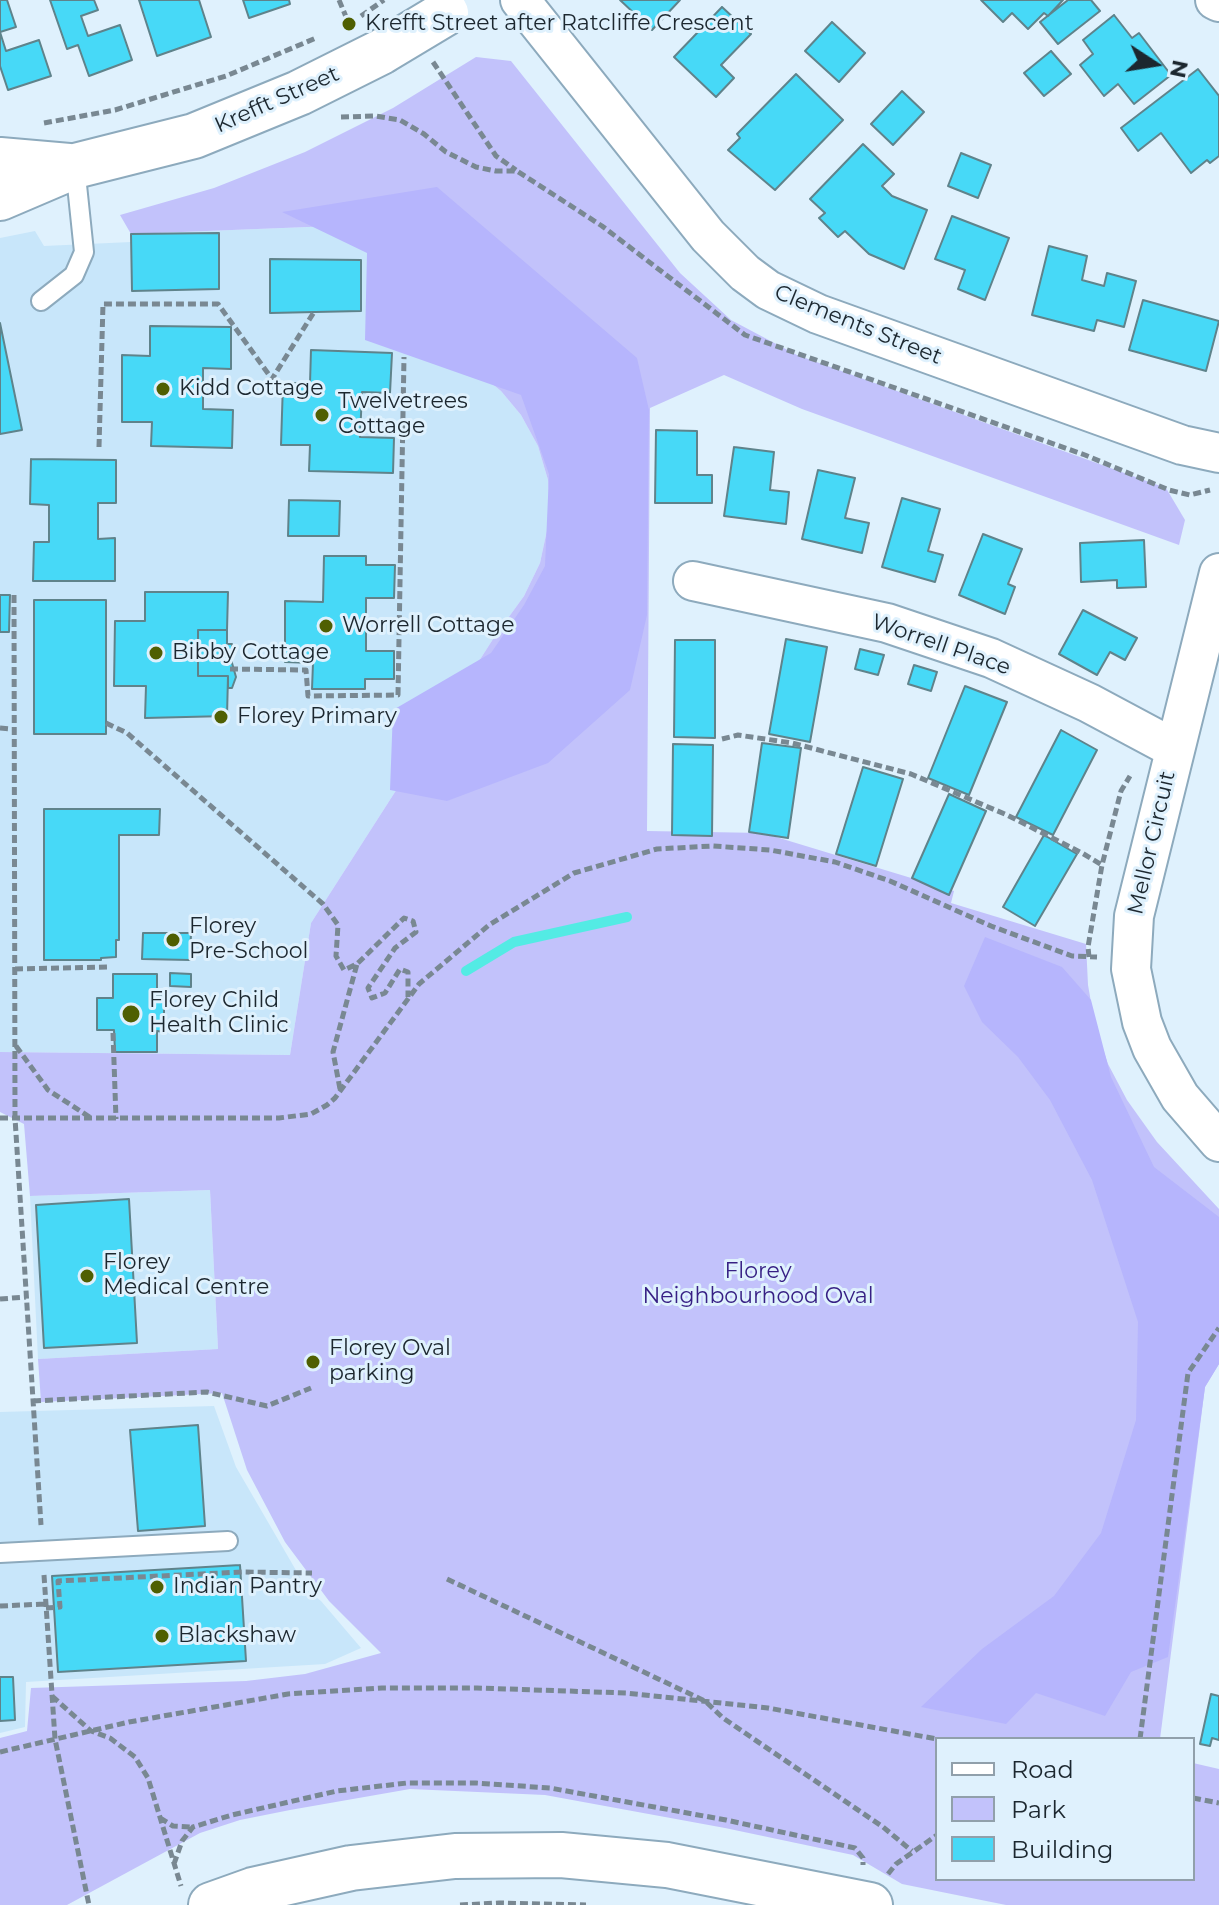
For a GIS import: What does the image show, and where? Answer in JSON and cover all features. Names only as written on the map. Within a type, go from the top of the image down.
[{"type":"street","name":"Clements Street","points":[[520,0],[708,236],[745,273],[768,290],[818,314],[1182,445],[1219,453]]},
{"type":"street","name":"Krefft Street","points":[[0,198],[75,166],[194,136],[299,93],[363,31],[456,6]]},
{"type":"street","name":"Krefft Street","points":[[0,160],[75,166]]},
{"type":"street","name":"Mellor Circuit","points":[[1219,573],[1134,916],[1131,969],[1142,1022],[1152,1048],[1180,1097],[1219,1142]]},
{"type":"street","name":"Worrell Place","points":[[693,581],[887,623],[991,658],[1089,703],[1175,749]]},
{"type":"street","points":[[197,1900],[351,1868],[455,1856],[561,1855],[667,1865],[857,1891]]},
{"type":"lane","points":[[41,301],[74,275],[84,252],[75,166]]},
{"type":"lane","points":[[0,1553],[228,1541]]},
{"type":"path","points":[[339,0],[363,31]]},
{"type":"path","points":[[363,31],[384,0]]},
{"type":"path","points":[[335,30],[363,31]]},
{"type":"path","points":[[43,123],[115,110],[212,80],[322,36]]},
{"type":"path","points":[[427,52],[496,156],[517,171]]},
{"type":"path","points":[[99,447],[103,304],[218,304],[272,379],[314,312]]},
{"type":"path","points":[[230,669],[306,670],[308,696],[398,695],[404,357]]},
{"type":"path","points":[[14,595],[15,1118],[55,1739],[89,1905]]},
{"type":"path","points":[[106,723],[127,733],[323,904],[338,925],[336,956],[344,970],[357,964],[404,918],[413,921],[416,932],[395,948],[368,988],[372,998],[385,993],[400,969],[408,972],[408,999]]},
{"type":"path","points":[[0,728],[12,729]]},
{"type":"path","points":[[722,739],[738,735],[792,743],[911,774],[1007,815],[1102,865]]},
{"type":"path","points":[[0,1118],[279,1118],[311,1114],[327,1105],[340,1090],[419,984],[489,925],[574,873],[657,849],[713,846],[770,850],[835,862],[890,881],[991,926],[1072,956],[1108,957]]},
{"type":"path","points":[[340,1090],[333,1052],[357,964]]},
{"type":"path","points":[[15,969],[109,967]]},
{"type":"path","points":[[113,1033],[116,1119]]},
{"type":"path","points":[[15,1045],[48,1090],[94,1119]]},
{"type":"path","points":[[0,1299],[26,1297]]},
{"type":"path","points":[[1140,1737],[1188,1373],[1219,1328]]},
{"type":"path","points":[[33,1401],[207,1392],[267,1406],[311,1388]]},
{"type":"path","points":[[0,1606],[60,1607],[58,1581],[242,1572],[312,1573]]},
{"type":"path","points":[[447,1579],[705,1701],[723,1718],[883,1827],[912,1851]]},
{"type":"path","points":[[0,1752],[91,1731],[288,1694],[382,1688],[626,1693],[768,1708],[935,1739]]},
{"type":"path","points":[[51,1695],[91,1731],[110,1738],[135,1757],[148,1778],[174,1864],[197,1900]]},
{"type":"path","points":[[159,1818],[173,1826],[193,1827],[337,1791],[407,1783],[520,1786],[600,1796],[855,1848],[863,1858],[857,1891]]},
{"type":"path","points":[[1195,1798],[1219,1803]]},
{"type":"path","points":[[174,1864],[182,1841],[193,1827]]},
{"type":"path","points":[[857,1891],[935,1836]]},
{"type":"path","points":[[460,1905],[586,1905]]},
{"type":"shaded area","points":[[437,187],[637,358],[649,410],[647,615],[630,690],[548,763],[447,801],[390,790],[393,710],[491,653],[524,605],[545,566],[549,474],[521,395],[365,340],[367,253],[282,212]]},
{"type":"shaded area","name":"Florey Primary","points":[[409,223],[474,369],[501,391],[521,415],[538,446],[548,480],[550,516],[540,563],[524,596],[495,636],[311,923],[290,1055],[0,1052],[0,238],[35,231],[44,246],[131,242],[131,234]]},
{"type":"shaded area","points":[[985,937],[1062,967],[1091,1000],[1111,1077],[1154,1167],[1219,1217],[1219,1364],[1205,1387],[1168,1657],[1131,1672],[1105,1716],[1036,1693],[1006,1724],[921,1707],[982,1649],[1054,1596],[1101,1533],[1136,1420],[1138,1322],[1092,1180],[1050,1100],[1018,1057],[982,1022],[964,986]]},
{"type":"shaded area","points":[[210,1190],[218,1349],[38,1359],[30,1196]]},
{"type":"shaded area","points":[[214,1406],[236,1467],[308,1591],[321,1601],[361,1648],[325,1664],[26,1682],[25,1727],[0,1733],[0,1412]]},
{"type":"green space","name":"Florey Neighbourhood Oval","points":[[476,57],[511,61],[680,273],[731,320],[797,355],[1166,488],[1185,520],[1179,545],[802,409],[724,375],[650,408],[647,831],[763,833],[954,891],[951,903],[1086,944],[1088,985],[1095,1025],[1108,1064],[1127,1100],[1157,1142],[1219,1209],[1219,1364],[1205,1387],[1160,1737],[935,1737],[935,1881],[1195,1881],[1195,1763],[1219,1769],[1219,1905],[1006,1905],[902,1884],[853,1855],[725,1828],[545,1795],[410,1789],[240,1820],[200,1833],[67,1905],[0,1905],[0,1738],[27,1731],[31,1688],[246,1681],[305,1674],[381,1653],[329,1601],[285,1542],[247,1470],[222,1393],[41,1402],[38,1359],[218,1349],[210,1190],[30,1196],[24,1124],[0,1112],[0,1052],[290,1055],[311,923],[495,636],[524,596],[540,563],[550,516],[548,480],[538,446],[521,415],[501,391],[474,369],[409,223],[131,234],[120,215],[214,188],[305,152],[393,108]]},
{"type":"building","points":[[0,0],[7,0],[16,27],[0,32]]},
{"type":"building","points":[[50,0],[94,0],[98,10],[81,16],[88,36],[120,25],[132,60],[89,76],[78,45],[67,49]]},
{"type":"building","points":[[139,0],[199,0],[211,37],[157,56]]},
{"type":"building","points":[[243,0],[289,0],[290,4],[249,18]]},
{"type":"building","points":[[620,0],[680,0],[652,30]]},
{"type":"building","points":[[981,0],[1063,0],[1048,16],[1044,13],[1028,29],[1012,13],[1003,22]]},
{"type":"building","points":[[1068,0],[1091,0],[1100,11],[1058,44],[1040,22]]},
{"type":"building","points":[[722,7],[751,34],[721,65],[734,78],[716,97],[674,57]]},
{"type":"building","points":[[1114,15],[1132,38],[1139,33],[1171,75],[1134,104],[1118,84],[1104,96],[1080,65],[1093,54],[1083,40]]},
{"type":"building","points":[[832,22],[865,53],[839,82],[805,51]]},
{"type":"building","points":[[0,32],[6,51],[39,40],[51,76],[8,90],[0,66]]},
{"type":"building","points":[[1051,51],[1071,74],[1044,96],[1024,73]]},
{"type":"building","points":[[1198,69],[1219,96],[1219,156],[1210,163],[1207,160],[1191,173],[1161,133],[1138,151],[1121,128]]},
{"type":"building","points":[[796,74],[843,120],[775,190],[728,150],[740,138],[737,134]]},
{"type":"building","points":[[902,91],[924,112],[893,145],[871,124]]},
{"type":"building","points":[[863,144],[894,174],[882,186],[892,196],[927,210],[904,269],[869,254],[845,231],[838,237],[819,218],[825,213],[810,199]]},
{"type":"building","points":[[961,153],[991,165],[978,198],[948,186]]},
{"type":"building","points":[[952,216],[1009,238],[985,300],[958,289],[965,270],[935,259]]},
{"type":"building","points":[[219,233],[219,289],[132,291],[131,234]]},
{"type":"building","points":[[1049,246],[1087,256],[1082,280],[1104,286],[1107,273],[1136,281],[1124,327],[1097,320],[1094,331],[1032,315]]},
{"type":"building","points":[[270,259],[361,260],[361,311],[270,313]]},
{"type":"building","points":[[1143,300],[1219,321],[1206,371],[1129,350]]},
{"type":"building","points":[[0,323],[22,430],[0,434]]},
{"type":"building","name":"Kidd Cottage","points":[[150,326],[231,327],[231,369],[203,368],[203,409],[233,410],[232,448],[151,446],[152,422],[122,422],[122,355],[150,356]]},
{"type":"building","name":"Twelvetrees Cottage","points":[[311,350],[392,353],[390,393],[362,392],[360,437],[394,438],[393,473],[309,471],[310,445],[281,445],[283,383],[310,383]]},
{"type":"building","points":[[656,430],[697,431],[697,475],[712,475],[712,503],[655,503]]},
{"type":"building","points":[[734,447],[774,452],[770,490],[789,492],[786,524],[724,516]]},
{"type":"building","points":[[31,459],[116,460],[116,503],[98,503],[98,539],[115,538],[115,581],[33,581],[34,542],[49,542],[49,505],[30,504]]},
{"type":"building","points":[[818,470],[855,478],[845,518],[869,523],[862,553],[802,539]]},
{"type":"building","points":[[902,498],[940,509],[928,551],[943,555],[935,582],[882,567]]},
{"type":"building","points":[[289,500],[340,501],[339,536],[288,536]]},
{"type":"building","points":[[983,534],[1022,549],[1008,584],[1015,587],[1005,614],[959,595]]},
{"type":"building","points":[[1144,540],[1146,587],[1117,588],[1117,580],[1081,582],[1080,543]]},
{"type":"building","name":"Worrell Cottage","points":[[324,556],[366,556],[366,565],[395,565],[394,598],[366,598],[366,651],[394,651],[394,679],[365,679],[365,689],[312,689],[313,663],[285,662],[285,601],[323,602]]},
{"type":"building","name":"Bibby Cottage","points":[[145,592],[228,592],[227,630],[198,630],[198,676],[228,676],[227,716],[145,718],[146,686],[114,686],[115,621],[145,621]]},
{"type":"building","points":[[0,595],[10,595],[9,632],[0,632]]},
{"type":"building","points":[[34,600],[106,600],[106,734],[34,734]]},
{"type":"building","points":[[1083,610],[1137,638],[1125,660],[1110,652],[1097,675],[1059,654]]},
{"type":"building","points":[[198,630],[227,630],[227,644],[232,644],[236,677],[232,688],[228,688],[228,676],[198,676]]},
{"type":"building","points":[[786,639],[827,647],[810,742],[769,734]]},
{"type":"building","points":[[675,640],[715,640],[715,738],[674,737]]},
{"type":"building","points":[[860,649],[884,655],[878,675],[855,669]]},
{"type":"building","points":[[914,665],[937,672],[931,691],[908,684]]},
{"type":"building","points":[[965,686],[1007,702],[969,795],[928,778]]},
{"type":"building","points":[[1061,730],[1097,750],[1053,835],[1016,817]]},
{"type":"building","points":[[762,743],[801,748],[788,838],[749,832]]},
{"type":"building","points":[[673,744],[713,745],[712,836],[672,835]]},
{"type":"building","points":[[863,767],[903,779],[876,866],[836,854]]},
{"type":"building","points":[[949,794],[986,811],[949,895],[912,878]]},
{"type":"building","points":[[44,809],[160,809],[159,835],[119,835],[119,940],[116,940],[116,957],[44,960]]},
{"type":"building","points":[[1044,835],[1077,854],[1035,926],[1003,907]]},
{"type":"building","points":[[143,933],[191,933],[190,960],[142,959]]},
{"type":"building","points":[[170,973],[191,974],[191,987],[170,986]]},
{"type":"building","name":"Florey Child Health Clinic","points":[[113,974],[157,974],[157,996],[164,996],[164,1032],[157,1031],[157,1052],[115,1052],[114,1030],[97,1030],[97,998],[113,998]]},
{"type":"building","name":"Florey Medical Centre","points":[[129,1199],[137,1343],[44,1348],[36,1205]]},
{"type":"building","points":[[198,1425],[205,1526],[138,1531],[130,1430]]},
{"type":"building","points":[[240,1565],[246,1661],[58,1672],[52,1576]]},
{"type":"building","points":[[0,1677],[13,1677],[15,1720],[0,1721]]},
{"type":"building","points":[[1211,1694],[1219,1696],[1219,1740],[1212,1738],[1210,1746],[1200,1744]]},
{"type":"waterway","points":[[466,971],[514,942],[627,917]]},
{"type":"place","name":"Krefft Street after Ratcliffe Crescent","points":[[349,24]]},
{"type":"place","name":"Kidd Cottage","points":[[163,389]]},
{"type":"place","name":"Twelvetrees Cottage","points":[[322,415]]},
{"type":"place","name":"Worrell Cottage","points":[[326,626]]},
{"type":"place","name":"Bibby Cottage","points":[[156,653]]},
{"type":"place","name":"Florey Primary","points":[[221,717]]},
{"type":"place","name":"Florey Pre-School","points":[[173,940]]},
{"type":"place","name":"Florey Child Health Clinic","points":[[131,1014]]},
{"type":"place","name":"Florey Medical Centre","points":[[87,1276]]},
{"type":"place","name":"Florey Oval parking","points":[[313,1362]]},
{"type":"place","name":"Indian Pantry","points":[[157,1587]]},
{"type":"place","name":"Blackshaw","points":[[162,1636]]}]
